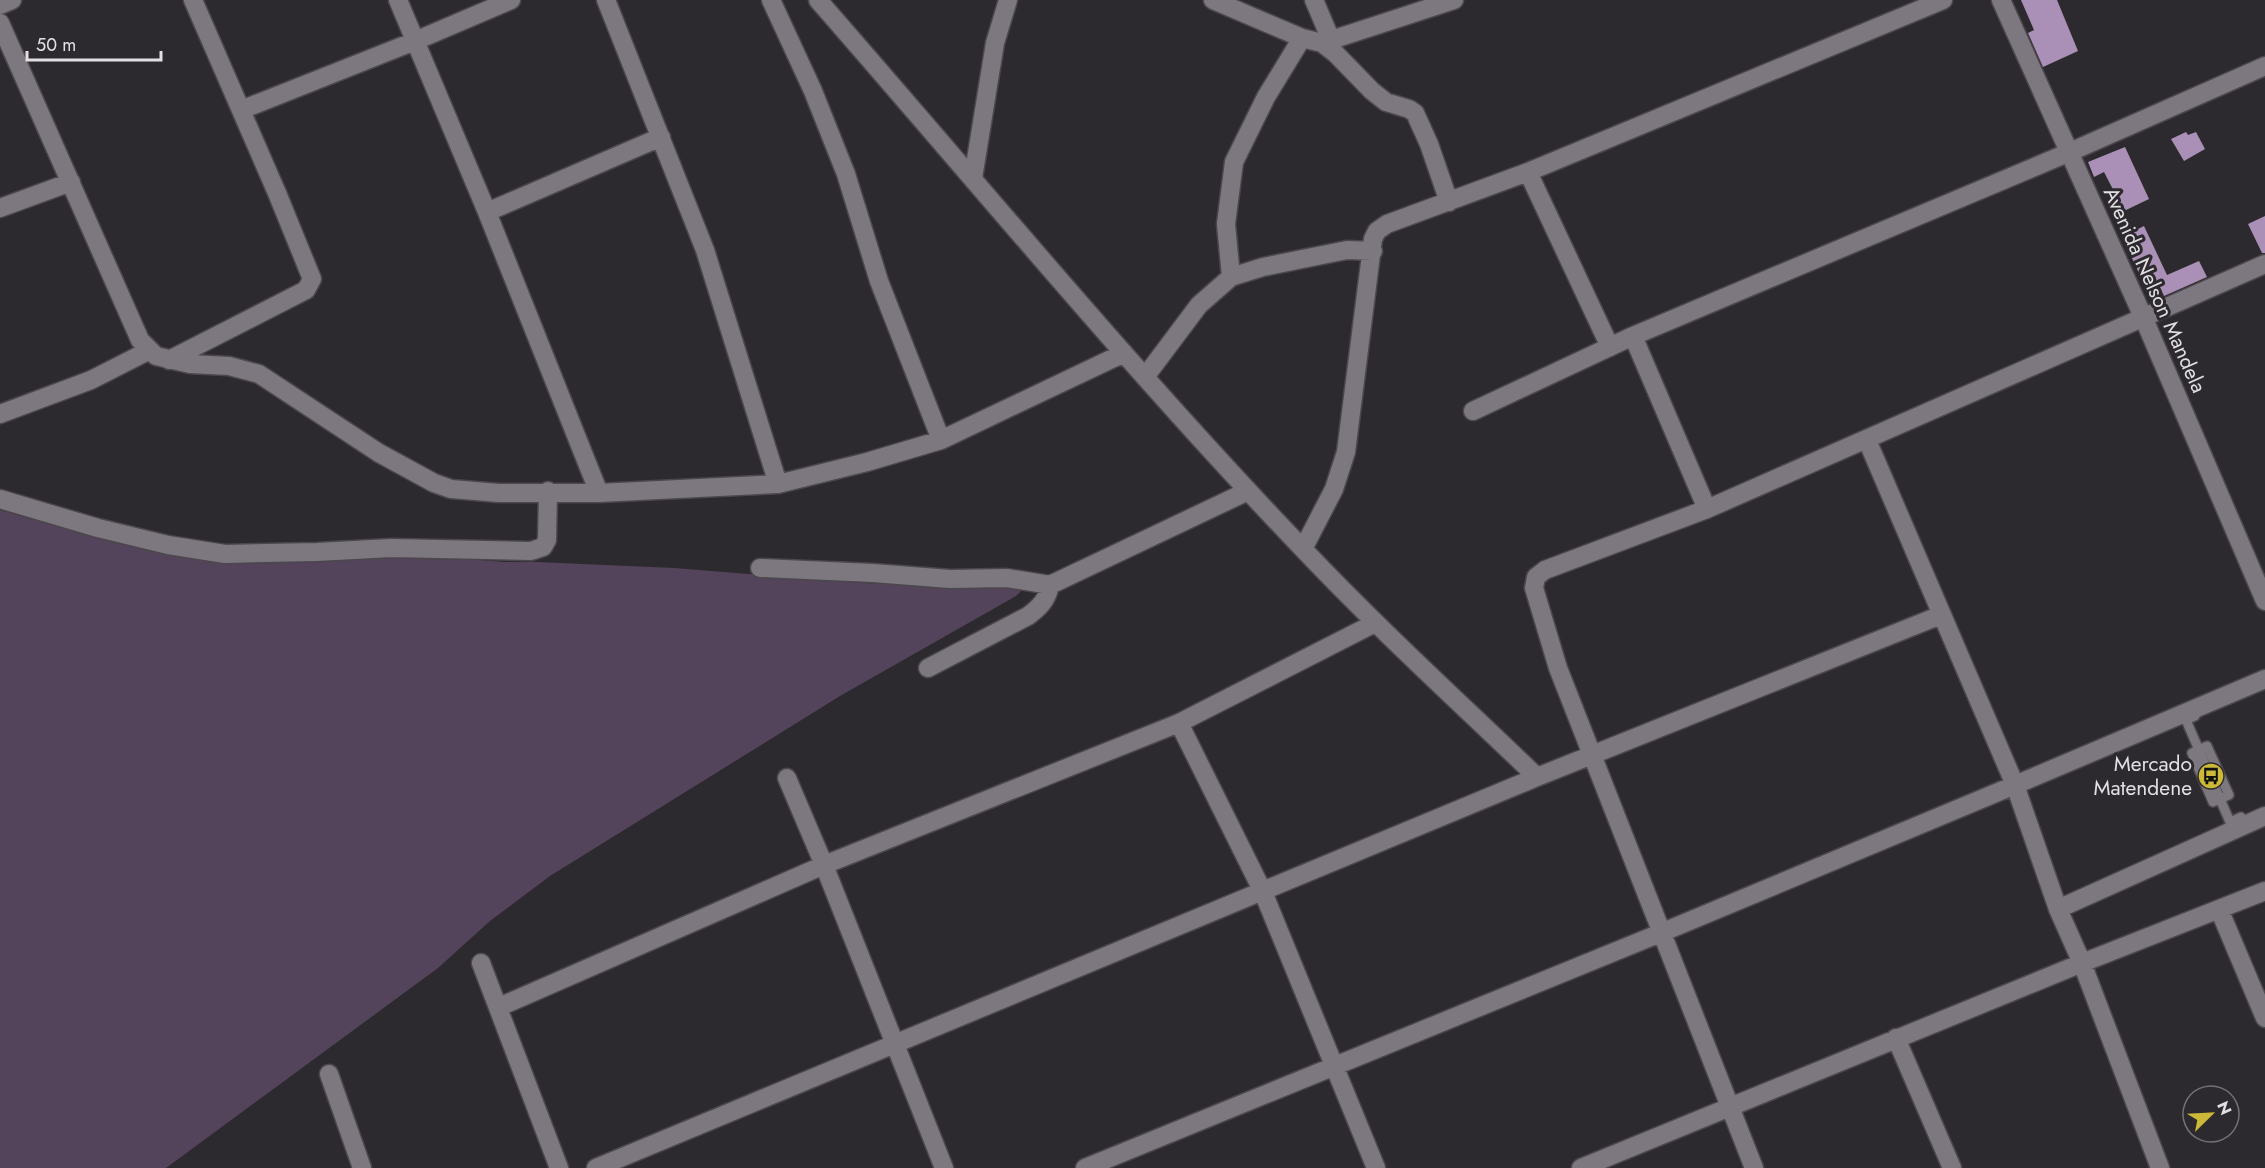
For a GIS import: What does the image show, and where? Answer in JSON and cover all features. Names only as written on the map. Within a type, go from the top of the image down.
[{"type":"street","points":[[0,5],[12,0]]},
{"type":"street","points":[[169,360],[306,290],[312,279],[282,204],[193,0]]},
{"type":"street","points":[[398,0],[487,212],[599,493]]},
{"type":"street","points":[[240,110],[415,41],[511,0]]},
{"type":"street","points":[[606,0],[705,250],[778,484]]},
{"type":"street","points":[[771,0],[813,91],[846,174],[879,281],[941,440]]},
{"type":"street","points":[[818,0],[1145,377],[1248,490],[1375,623],[1537,777]]},
{"type":"street","points":[[973,178],[995,44],[1008,0]]},
{"type":"street","points":[[1213,0],[1302,38],[1327,42],[1446,2]]},
{"type":"street","points":[[1314,0],[1327,42],[1336,54],[1386,102],[1415,113],[1429,144],[1449,202]]},
{"type":"street","points":[[1303,549],[1334,489],[1346,452],[1373,239],[1377,231],[1387,224],[1528,172],[1944,0]]},
{"type":"street","name":"Avenida Nelson Mandela","points":[[2001,0],[2144,319],[2265,601]]},
{"type":"street","points":[[0,23],[140,340],[148,351],[169,360],[190,364],[229,366],[259,374],[379,453],[434,483],[451,489],[499,493],[548,491],[599,493],[778,484],[867,462],[941,440],[1124,353]]},
{"type":"street","points":[[1231,277],[1227,224],[1234,162],[1266,97],[1302,38]]},
{"type":"street","points":[[1473,411],[1633,336],[2070,152],[2265,66]]},
{"type":"street","points":[[487,212],[661,137]]},
{"type":"street","points":[[1528,172],[1610,347]]},
{"type":"street","points":[[0,208],[71,182]]},
{"type":"street","points":[[1145,377],[1199,305],[1231,277],[1263,267],[1347,250],[1373,251]]},
{"type":"street","points":[[1754,1168],[1558,668],[1534,588],[1536,578],[1545,570],[1707,509],[2265,264]]},
{"type":"street","points":[[1633,336],[1707,509]]},
{"type":"street","points":[[0,414],[91,380],[148,351]]},
{"type":"street","points":[[1867,440],[2015,785],[2058,909],[2082,963],[2160,1168]]},
{"type":"street","points":[[760,568],[950,579],[1007,578],[1050,585],[1248,490]]},
{"type":"street","points":[[0,499],[98,528],[168,545],[225,554],[391,548],[531,551],[543,547],[547,540],[548,491]]},
{"type":"street","points":[[928,668],[1040,608],[1047,598],[1050,585]]},
{"type":"street","points":[[596,1168],[1537,777],[1941,615]]},
{"type":"street","points":[[499,1007],[824,865],[1179,723],[1375,623]]},
{"type":"street","points":[[1085,1168],[1663,932],[2265,679]]},
{"type":"street","points":[[1179,723],[1263,892],[1376,1168]]},
{"type":"street","points":[[787,778],[824,865],[944,1168]]},
{"type":"street","points":[[2058,909],[2265,816]]},
{"type":"street","points":[[1581,1168],[1896,1038],[2265,891]]},
{"type":"street","points":[[2219,909],[2265,1018]]},
{"type":"street","points":[[481,963],[559,1168]]},
{"type":"street","points":[[1896,1038],[1952,1168]]},
{"type":"street","points":[[328,1074],[362,1168]]},
{"type":"lane","points":[[2199,750],[2186,720],[2265,686]]},
{"type":"lane","points":[[2207,746],[2229,795],[2220,799],[2213,802],[2192,753],[2207,746]]},
{"type":"lane","points":[[2220,799],[2230,822],[2265,807]]},
{"type":"shaded area","points":[[0,510],[116,543],[228,560],[443,557],[504,562],[674,568],[860,583],[1004,587],[1022,590],[1016,596],[840,696],[550,876],[490,921],[438,968],[166,1168],[0,1168]]},
{"type":"building","points":[[2021,0],[2057,0],[2078,51],[2043,67],[2028,33],[2034,30]]},
{"type":"building","points":[[2186,132],[2188,135],[2196,132],[2205,149],[2184,161],[2171,139]]},
{"type":"building","points":[[2125,147],[2149,199],[2124,211],[2104,172],[2094,177],[2088,162]]},
{"type":"building","points":[[2265,216],[2265,253],[2262,253],[2248,224]]},
{"type":"building","points":[[2144,226],[2167,275],[2199,261],[2207,277],[2164,296],[2158,283],[2146,288],[2122,237]]},
{"type":"place","name":"Mercado Matendene","points":[[2211,776]]}]
